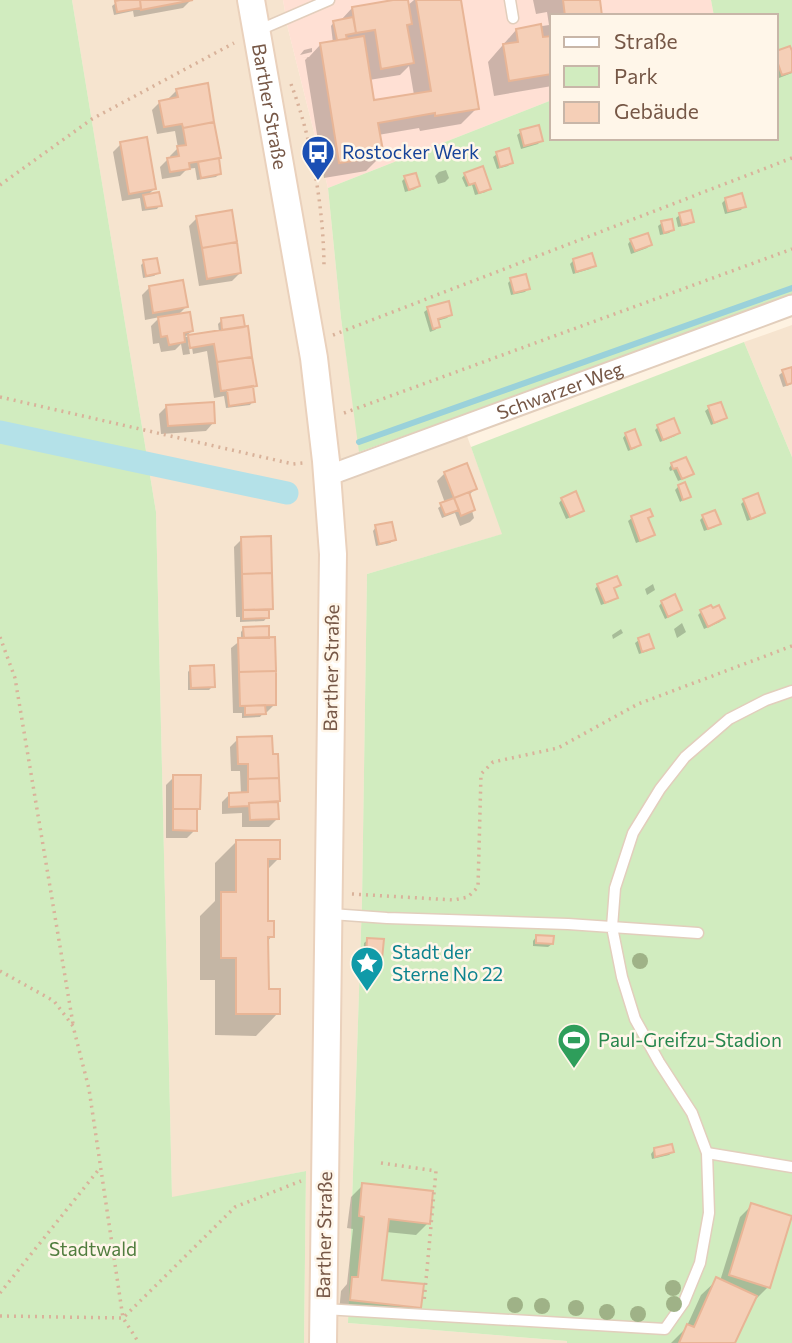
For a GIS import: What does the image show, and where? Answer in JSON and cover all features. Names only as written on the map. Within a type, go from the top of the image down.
[{"type":"street","name":"Barther Straße","points":[[251,0],[314,358],[327,468],[332,554],[323,1343]]},
{"type":"street","name":"Schwarzer Weg","points":[[327,468],[792,305]]},
{"type":"lane","points":[[257,32],[329,0]]},
{"type":"lane","points":[[510,0],[513,18]]},
{"type":"lane","points":[[323,1309],[665,1329],[684,1302],[700,1264],[709,1213],[707,1153],[692,1113],[635,1019],[622,977],[612,927],[615,888],[633,833],[660,789],[685,757],[729,719],[792,691]]},
{"type":"lane","points":[[327,914],[698,933]]},
{"type":"lane","points":[[707,1153],[792,1167]]},
{"type":"path","points":[[0,185],[92,119],[257,32]]},
{"type":"path","points":[[331,336],[792,158]]},
{"type":"path","points":[[344,413],[792,249]]},
{"type":"path","points":[[0,397],[293,464],[327,468]]},
{"type":"path","points":[[0,637],[15,678],[74,1026],[89,1089],[123,1318],[139,1343]]},
{"type":"path","points":[[347,894],[454,900],[468,897],[478,887],[481,774],[493,762],[558,748],[638,704],[792,646]]},
{"type":"path","points":[[0,971],[54,1001],[74,1026]]},
{"type":"path","points":[[381,1163],[436,1171],[423,1314]]},
{"type":"path","points":[[0,1293],[100,1168]]},
{"type":"path","points":[[0,1316],[123,1318],[235,1207],[325,1172]]},
{"type":"shaded area","points":[[72,0],[283,0],[328,188],[341,318],[360,452],[460,417],[503,534],[367,574],[362,901],[348,1323],[567,1343],[304,1343],[306,1171],[172,1198],[156,512]]},
{"type":"shaded area","points":[[283,0],[711,0],[714,14],[550,14],[550,101],[328,188]]},
{"type":"shaded area","points":[[792,325],[792,457],[744,342]]},
{"type":"green space","name":"Stadtwald","points":[[0,0],[72,0],[156,512],[172,1197],[306,1171],[304,1343],[0,1343]]},
{"type":"green space","points":[[711,0],[792,0],[792,297],[359,452],[341,318],[328,188],[550,101],[550,140],[778,140],[778,14],[714,14]]},
{"type":"green space","points":[[744,342],[792,457],[792,1343],[567,1343],[348,1323],[362,901],[367,574],[502,534],[471,447]]},
{"type":"building","points":[[140,0],[141,8],[117,12],[115,1]]},
{"type":"building","points":[[140,0],[193,0],[141,10]]},
{"type":"building","points":[[408,0],[412,24],[407,25],[414,63],[381,69],[375,30],[356,33],[352,7]]},
{"type":"building","points":[[416,0],[461,0],[479,109],[378,123],[384,156],[339,163],[320,43],[364,36],[374,100],[431,91]]},
{"type":"building","points":[[563,0],[600,0],[602,14],[565,14]]},
{"type":"building","points":[[353,17],[356,33],[346,35],[347,39],[337,40],[333,21]]},
{"type":"building","points":[[541,24],[543,37],[550,36],[550,74],[509,81],[503,44],[518,42],[516,29]]},
{"type":"building","points":[[790,46],[792,72],[782,75],[778,64],[778,50]]},
{"type":"building","points":[[208,83],[214,122],[183,128],[182,124],[164,127],[159,101],[178,97],[176,89]]},
{"type":"building","points":[[214,122],[221,158],[189,163],[190,169],[170,172],[167,158],[179,156],[177,146],[186,145],[183,128]]},
{"type":"building","points":[[539,125],[543,141],[524,146],[520,130]]},
{"type":"building","points":[[147,137],[156,189],[129,194],[120,142]]},
{"type":"building","points":[[509,148],[513,163],[500,167],[496,152]]},
{"type":"building","points":[[219,158],[221,174],[201,178],[198,162]]},
{"type":"building","points":[[483,166],[491,189],[479,193],[475,183],[469,185],[464,173]]},
{"type":"building","points":[[416,173],[420,186],[409,190],[404,176]]},
{"type":"building","points":[[159,192],[162,206],[146,208],[143,195]]},
{"type":"building","points":[[742,193],[746,207],[728,211],[725,198]]},
{"type":"building","points":[[232,210],[237,242],[202,248],[196,216]]},
{"type":"building","points":[[691,210],[694,222],[682,225],[679,213]]},
{"type":"building","points":[[672,219],[674,230],[664,233],[661,221]]},
{"type":"building","points":[[648,233],[652,245],[635,251],[630,239]]},
{"type":"building","points":[[237,242],[241,273],[207,279],[202,248]]},
{"type":"building","points":[[592,253],[596,266],[576,272],[573,259]]},
{"type":"building","points":[[157,258],[160,273],[146,276],[143,260]]},
{"type":"building","points":[[526,274],[530,289],[514,293],[510,278]]},
{"type":"building","points":[[183,280],[188,307],[153,313],[149,286]]},
{"type":"building","points":[[449,301],[452,315],[438,319],[440,327],[433,329],[427,307]]},
{"type":"building","points":[[190,312],[193,331],[184,333],[185,342],[169,345],[167,336],[161,337],[158,317]]},
{"type":"building","points":[[243,315],[245,327],[222,330],[221,318]]},
{"type":"building","points":[[248,326],[252,357],[217,362],[214,344],[190,348],[188,335]]},
{"type":"building","points":[[252,357],[257,386],[221,391],[217,362]]},
{"type":"building","points":[[792,367],[792,383],[787,385],[782,370]]},
{"type":"building","points":[[253,386],[255,402],[229,406],[227,390]]},
{"type":"building","points":[[214,402],[215,423],[168,426],[166,405]]},
{"type":"building","points":[[721,402],[727,418],[714,423],[708,406]]},
{"type":"building","points":[[674,418],[680,433],[663,440],[657,425]]},
{"type":"building","points":[[635,429],[641,445],[631,449],[625,433]]},
{"type":"building","points":[[686,457],[694,474],[682,479],[677,468],[673,469],[671,463]]},
{"type":"building","points":[[467,463],[477,489],[454,498],[444,472]]},
{"type":"building","points":[[685,482],[691,497],[683,500],[678,485]]},
{"type":"building","points":[[576,491],[584,511],[570,517],[561,498]]},
{"type":"building","points":[[469,492],[475,510],[461,516],[454,498]]},
{"type":"building","points":[[758,493],[765,513],[751,519],[743,499]]},
{"type":"building","points":[[454,498],[459,510],[445,515],[440,503]]},
{"type":"building","points":[[650,509],[653,516],[648,518],[655,535],[640,541],[631,516]]},
{"type":"building","points":[[715,510],[721,524],[708,529],[702,515]]},
{"type":"building","points":[[392,522],[396,540],[379,544],[375,525]]},
{"type":"building","points":[[271,536],[272,573],[242,574],[241,537]]},
{"type":"building","points":[[272,573],[273,609],[243,610],[242,574]]},
{"type":"building","points":[[617,576],[621,585],[614,588],[618,598],[605,603],[597,584]]},
{"type":"building","points":[[675,594],[682,610],[668,617],[661,601]]},
{"type":"building","points":[[711,605],[713,608],[719,605],[725,618],[708,627],[700,610]]},
{"type":"building","points":[[243,610],[269,610],[269,618],[243,619]]},
{"type":"building","points":[[269,626],[269,638],[244,638],[243,627]]},
{"type":"building","points":[[649,634],[654,648],[642,652],[638,638]]},
{"type":"building","points":[[275,637],[276,671],[239,672],[238,638]]},
{"type":"building","points":[[214,665],[215,687],[191,688],[190,666]]},
{"type":"building","points":[[276,671],[276,705],[240,706],[239,672]]},
{"type":"building","points":[[265,705],[266,714],[245,715],[245,706]]},
{"type":"building","points":[[272,736],[273,754],[278,754],[279,778],[248,779],[248,764],[238,764],[237,737]]},
{"type":"building","points":[[173,775],[201,775],[200,809],[173,809]]},
{"type":"building","points":[[279,778],[280,801],[229,807],[229,793],[248,792],[248,779]]},
{"type":"building","points":[[278,802],[279,819],[250,820],[249,803]]},
{"type":"building","points":[[173,809],[197,809],[197,831],[173,830]]},
{"type":"building","points":[[236,840],[280,840],[280,859],[268,859],[268,921],[274,921],[274,937],[268,937],[269,989],[280,989],[280,1014],[236,1014],[236,958],[221,958],[221,892],[236,892]]},
{"type":"building","points":[[536,935],[554,936],[553,944],[536,943]]},
{"type":"building","points":[[367,938],[384,939],[382,959],[366,958]]},
{"type":"building","points":[[672,1144],[674,1152],[655,1157],[654,1148]]},
{"type":"building","points":[[362,1183],[433,1191],[430,1224],[389,1219],[382,1280],[424,1284],[421,1308],[350,1300],[352,1277],[358,1277],[364,1217],[359,1216]]},
{"type":"building","points":[[751,1203],[792,1216],[770,1288],[729,1275]]},
{"type":"building","points":[[716,1277],[757,1296],[735,1343],[679,1343],[687,1324],[694,1327]]},
{"type":"waterway","points":[[359,442],[792,288]]},
{"type":"waterway","points":[[0,432],[287,493]]},
{"type":"place","name":"Rostocker Werk","points":[[318,182]]},
{"type":"place","name":"Stadt der Sterne No 22","points":[[367,993]]},
{"type":"place","name":"Paul-Greifzu-Stadion","points":[[574,1070]]}]
